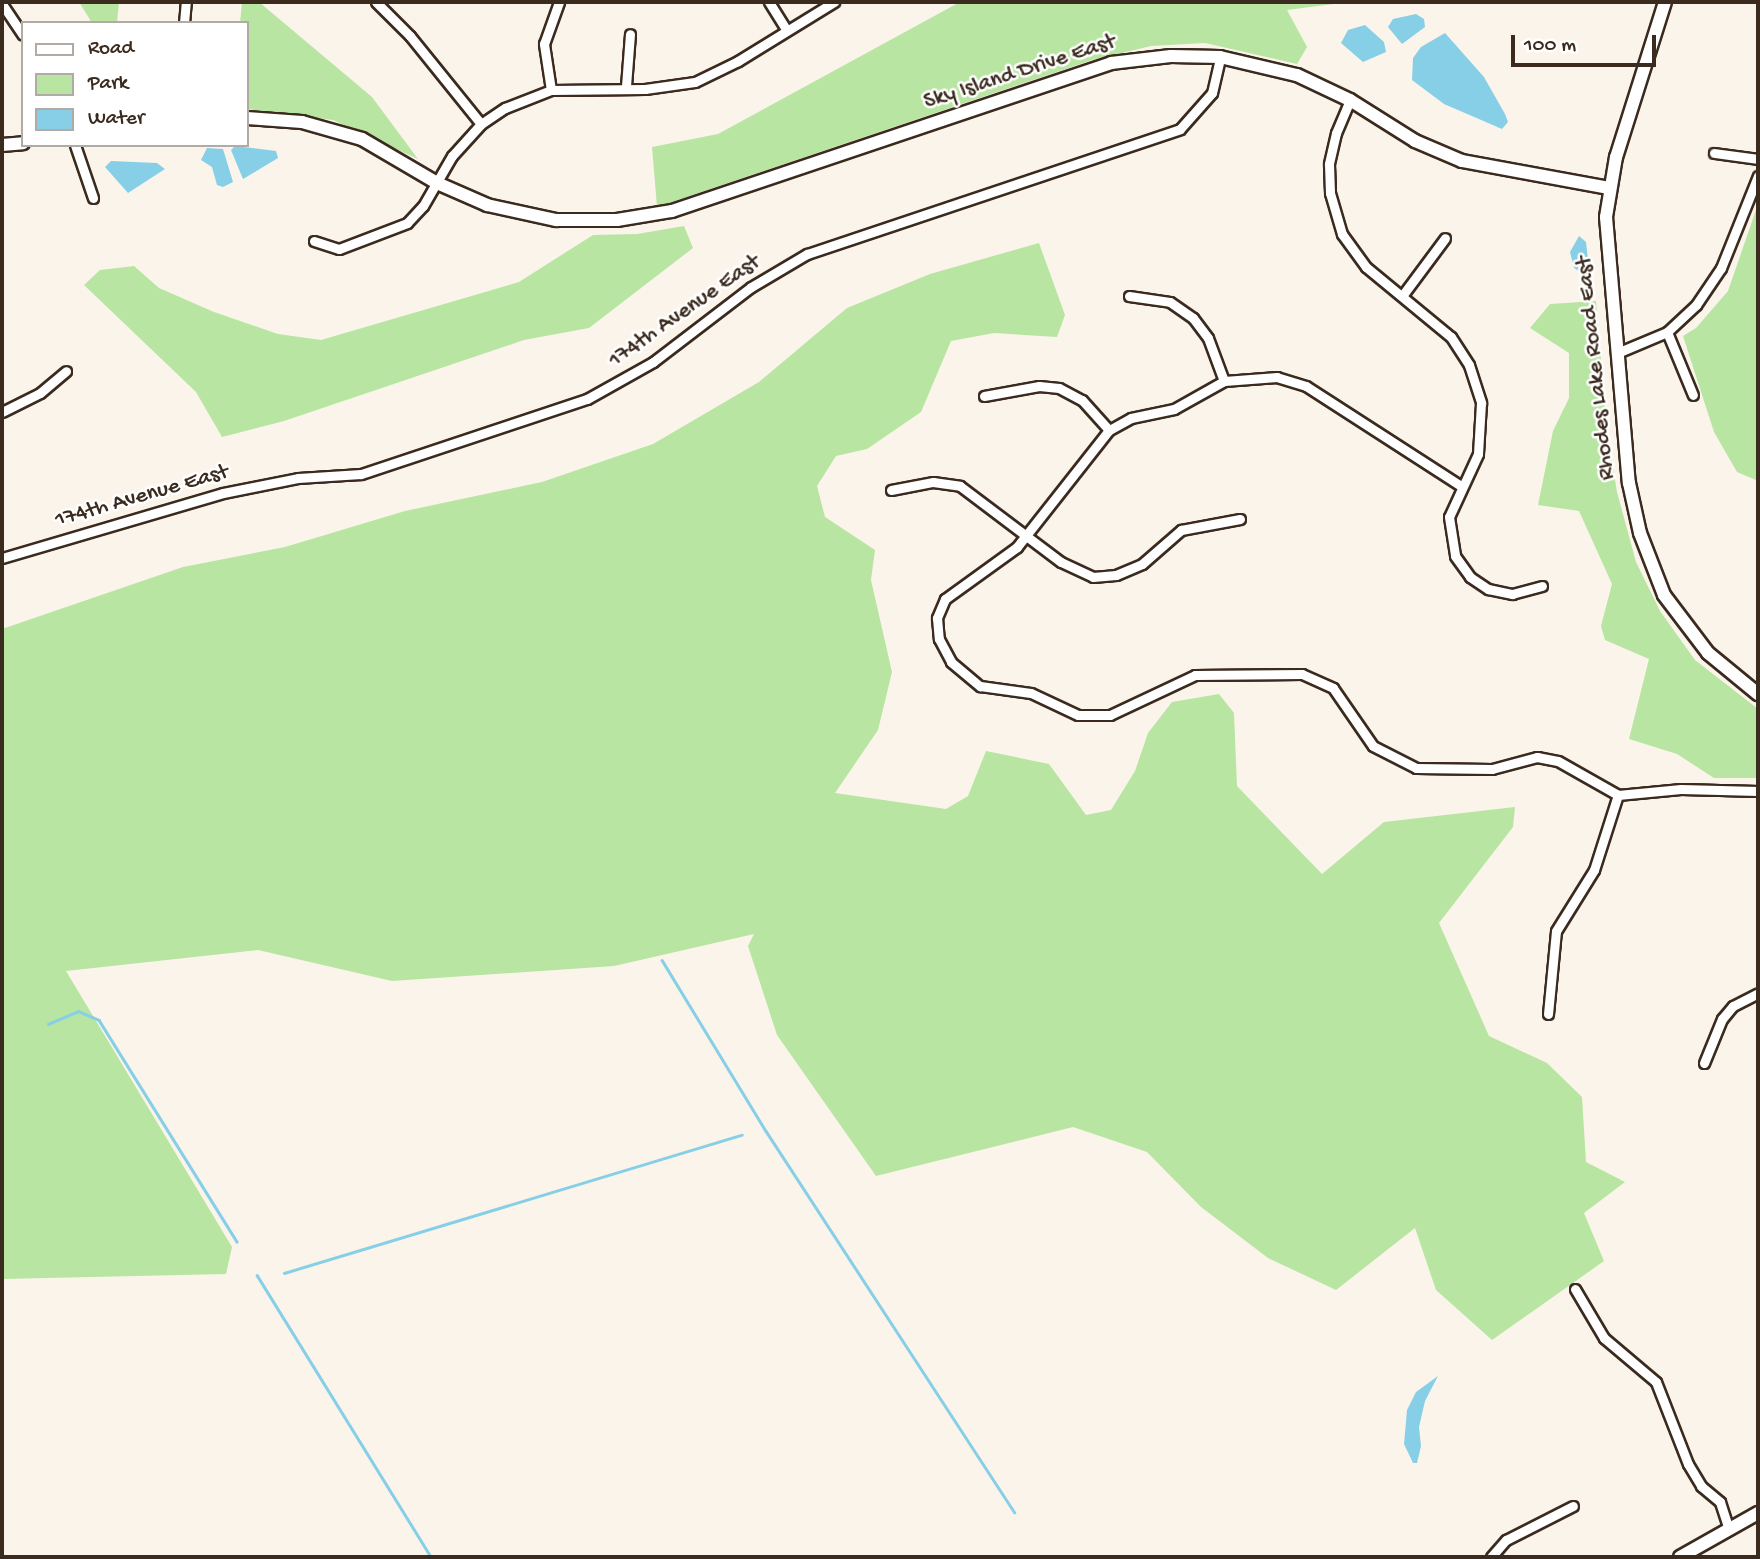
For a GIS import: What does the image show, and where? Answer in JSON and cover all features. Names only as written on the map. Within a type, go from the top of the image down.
[{"type":"street","points":[[184,21],[186,2]]},
{"type":"street","points":[[376,2],[410,36],[481,124]]},
{"type":"street","points":[[551,90],[544,44],[559,2]]},
{"type":"street","points":[[769,2],[786,29]]},
{"type":"street","points":[[314,242],[339,249],[387,234],[407,223],[437,183],[452,156],[481,124],[505,108],[551,90],[626,86],[645,89],[695,82],[738,61],[786,29],[834,2]]},
{"type":"street","name":"Rhodes Lake Road East","points":[[1665,2],[1609,188],[1605,251],[1629,483],[1648,559],[1664,595],[1690,632],[1723,667],[1758,694]]},
{"type":"street","points":[[2,4],[21,32]]},
{"type":"street","points":[[626,86],[630,34]]},
{"type":"street","name":"Sky Island Drive East","points":[[248,118],[333,129],[362,139],[437,183],[487,205],[556,220],[642,217],[672,211],[1111,63],[1162,56],[1220,57],[1297,75],[1350,100],[1404,135],[1462,161],[1609,188]]},
{"type":"street","name":"174th Avenue East","points":[[2,558],[223,493],[298,478],[361,474],[587,400],[653,362],[751,287],[807,254],[1180,129],[1212,93],[1220,57]]},
{"type":"street","points":[[1350,100],[1336,133],[1329,164],[1333,210],[1355,254],[1451,337],[1476,384],[1481,440],[1475,463],[1452,504],[1448,530],[1461,567],[1479,584],[1499,593],[1525,593],[1542,586]]},
{"type":"street","points":[[2,145],[21,143]]},
{"type":"street","points":[[76,147],[93,198]]},
{"type":"street","points":[[1714,153],[1758,159]]},
{"type":"street","points":[[1617,353],[1667,332],[1696,305],[1721,268],[1758,176]]},
{"type":"street","points":[[1402,296],[1445,238]]},
{"type":"street","points":[[1129,296],[1170,302],[1194,318],[1208,338],[1224,381]]},
{"type":"street","points":[[1667,332],[1693,394]]},
{"type":"street","points":[[2,412],[40,393],[66,371]]},
{"type":"street","points":[[1461,486],[1306,386],[1277,377],[1224,381],[1180,407],[1131,418],[1109,430],[1028,535],[1005,559],[952,592],[940,608],[937,628],[943,650],[960,672],[980,686],[1031,693],[1092,717],[1122,710],[1167,685],[1195,675],[1302,674],[1333,688],[1373,746],[1401,763],[1416,768],[1492,769],[1537,757],[1558,761],[1618,795],[1681,789],[1758,791]]},
{"type":"street","points":[[984,396],[1039,386],[1059,388],[1082,400],[1109,430]]},
{"type":"street","points":[[891,490],[933,482],[960,486],[1070,568],[1105,577],[1142,564],[1181,530],[1240,519]]},
{"type":"street","points":[[1548,1014],[1556,931],[1594,870],[1618,795]]},
{"type":"street","points":[[1704,1063],[1722,1019],[1733,1006],[1758,993]]},
{"type":"street","points":[[1574,1289],[1604,1338],[1656,1382],[1688,1464],[1701,1486],[1720,1502],[1729,1529]]},
{"type":"street","points":[[1491,1557],[1506,1540],[1573,1506]]},
{"type":"street","points":[[1680,1557],[1758,1513]]},
{"type":"green space","points":[[79,2],[119,2],[117,21],[91,21]]},
{"type":"green space","points":[[242,2],[259,2],[372,97],[418,159],[333,120],[248,109],[248,21],[240,21]]},
{"type":"green space","points":[[960,2],[1349,2],[1287,10],[1307,47],[1297,64],[1205,43],[1151,46],[1092,60],[657,207],[652,147],[718,134]]},
{"type":"green space","points":[[1758,204],[1758,481],[1737,472],[1714,432],[1683,336],[1696,328],[1728,291]]},
{"type":"green space","points":[[684,226],[693,248],[589,328],[524,340],[284,421],[222,437],[196,392],[84,285],[100,270],[134,266],[159,288],[214,312],[278,334],[321,340],[519,282],[593,235],[637,234]]},
{"type":"green space","points":[[1039,243],[1065,315],[1057,337],[994,333],[951,341],[921,412],[867,449],[836,456],[817,486],[825,517],[875,550],[871,580],[892,672],[878,730],[835,793],[946,809],[968,796],[986,751],[1049,764],[1086,815],[1111,810],[1135,771],[1148,733],[1172,702],[1219,694],[1234,713],[1237,786],[1322,874],[1384,822],[1515,807],[1513,827],[1439,923],[1489,1036],[1547,1063],[1582,1097],[1586,1162],[1625,1182],[1584,1213],[1604,1261],[1492,1340],[1436,1290],[1415,1228],[1336,1290],[1268,1258],[1201,1207],[1147,1152],[1073,1127],[876,1176],[777,1035],[748,946],[754,934],[614,966],[392,981],[258,950],[66,971],[232,1247],[226,1274],[2,1279],[2,629],[183,567],[285,547],[405,511],[542,482],[653,444],[759,382],[847,308],[930,274]]},
{"type":"green space","points":[[1596,301],[1607,432],[1617,492],[1636,562],[1660,611],[1695,660],[1758,709],[1758,778],[1714,778],[1677,754],[1629,739],[1649,659],[1605,640],[1601,626],[1612,584],[1579,511],[1538,505],[1553,431],[1569,398],[1569,353],[1530,328],[1550,304]]},
{"type":"water","points":[[1416,14],[1424,19],[1425,27],[1402,44],[1388,27],[1393,19]]},
{"type":"water","points":[[1365,25],[1384,42],[1386,52],[1363,62],[1341,43],[1348,30]]},
{"type":"water","points":[[1445,33],[1484,77],[1508,122],[1502,129],[1444,104],[1412,80],[1413,58],[1421,47]]},
{"type":"water","points":[[234,147],[243,147],[276,151],[278,158],[243,179],[231,150]]},
{"type":"water","points":[[207,148],[223,149],[233,182],[223,187],[217,185],[212,167],[201,160]]},
{"type":"water","points":[[111,161],[157,163],[165,169],[128,193],[105,167]]},
{"type":"water","points":[[1579,236],[1586,242],[1589,268],[1584,274],[1574,268],[1570,252]]},
{"type":"water","points":[[1438,1376],[1425,1401],[1419,1427],[1421,1446],[1417,1463],[1413,1463],[1404,1444],[1407,1410],[1416,1392]]},
{"type":"waterway","points":[[662,960],[766,1131],[1014,1512]]},
{"type":"waterway","points":[[48,1024],[78,1011],[99,1020],[237,1242]]},
{"type":"waterway","points":[[284,1273],[742,1135]]},
{"type":"waterway","points":[[257,1275],[431,1557]]}]
